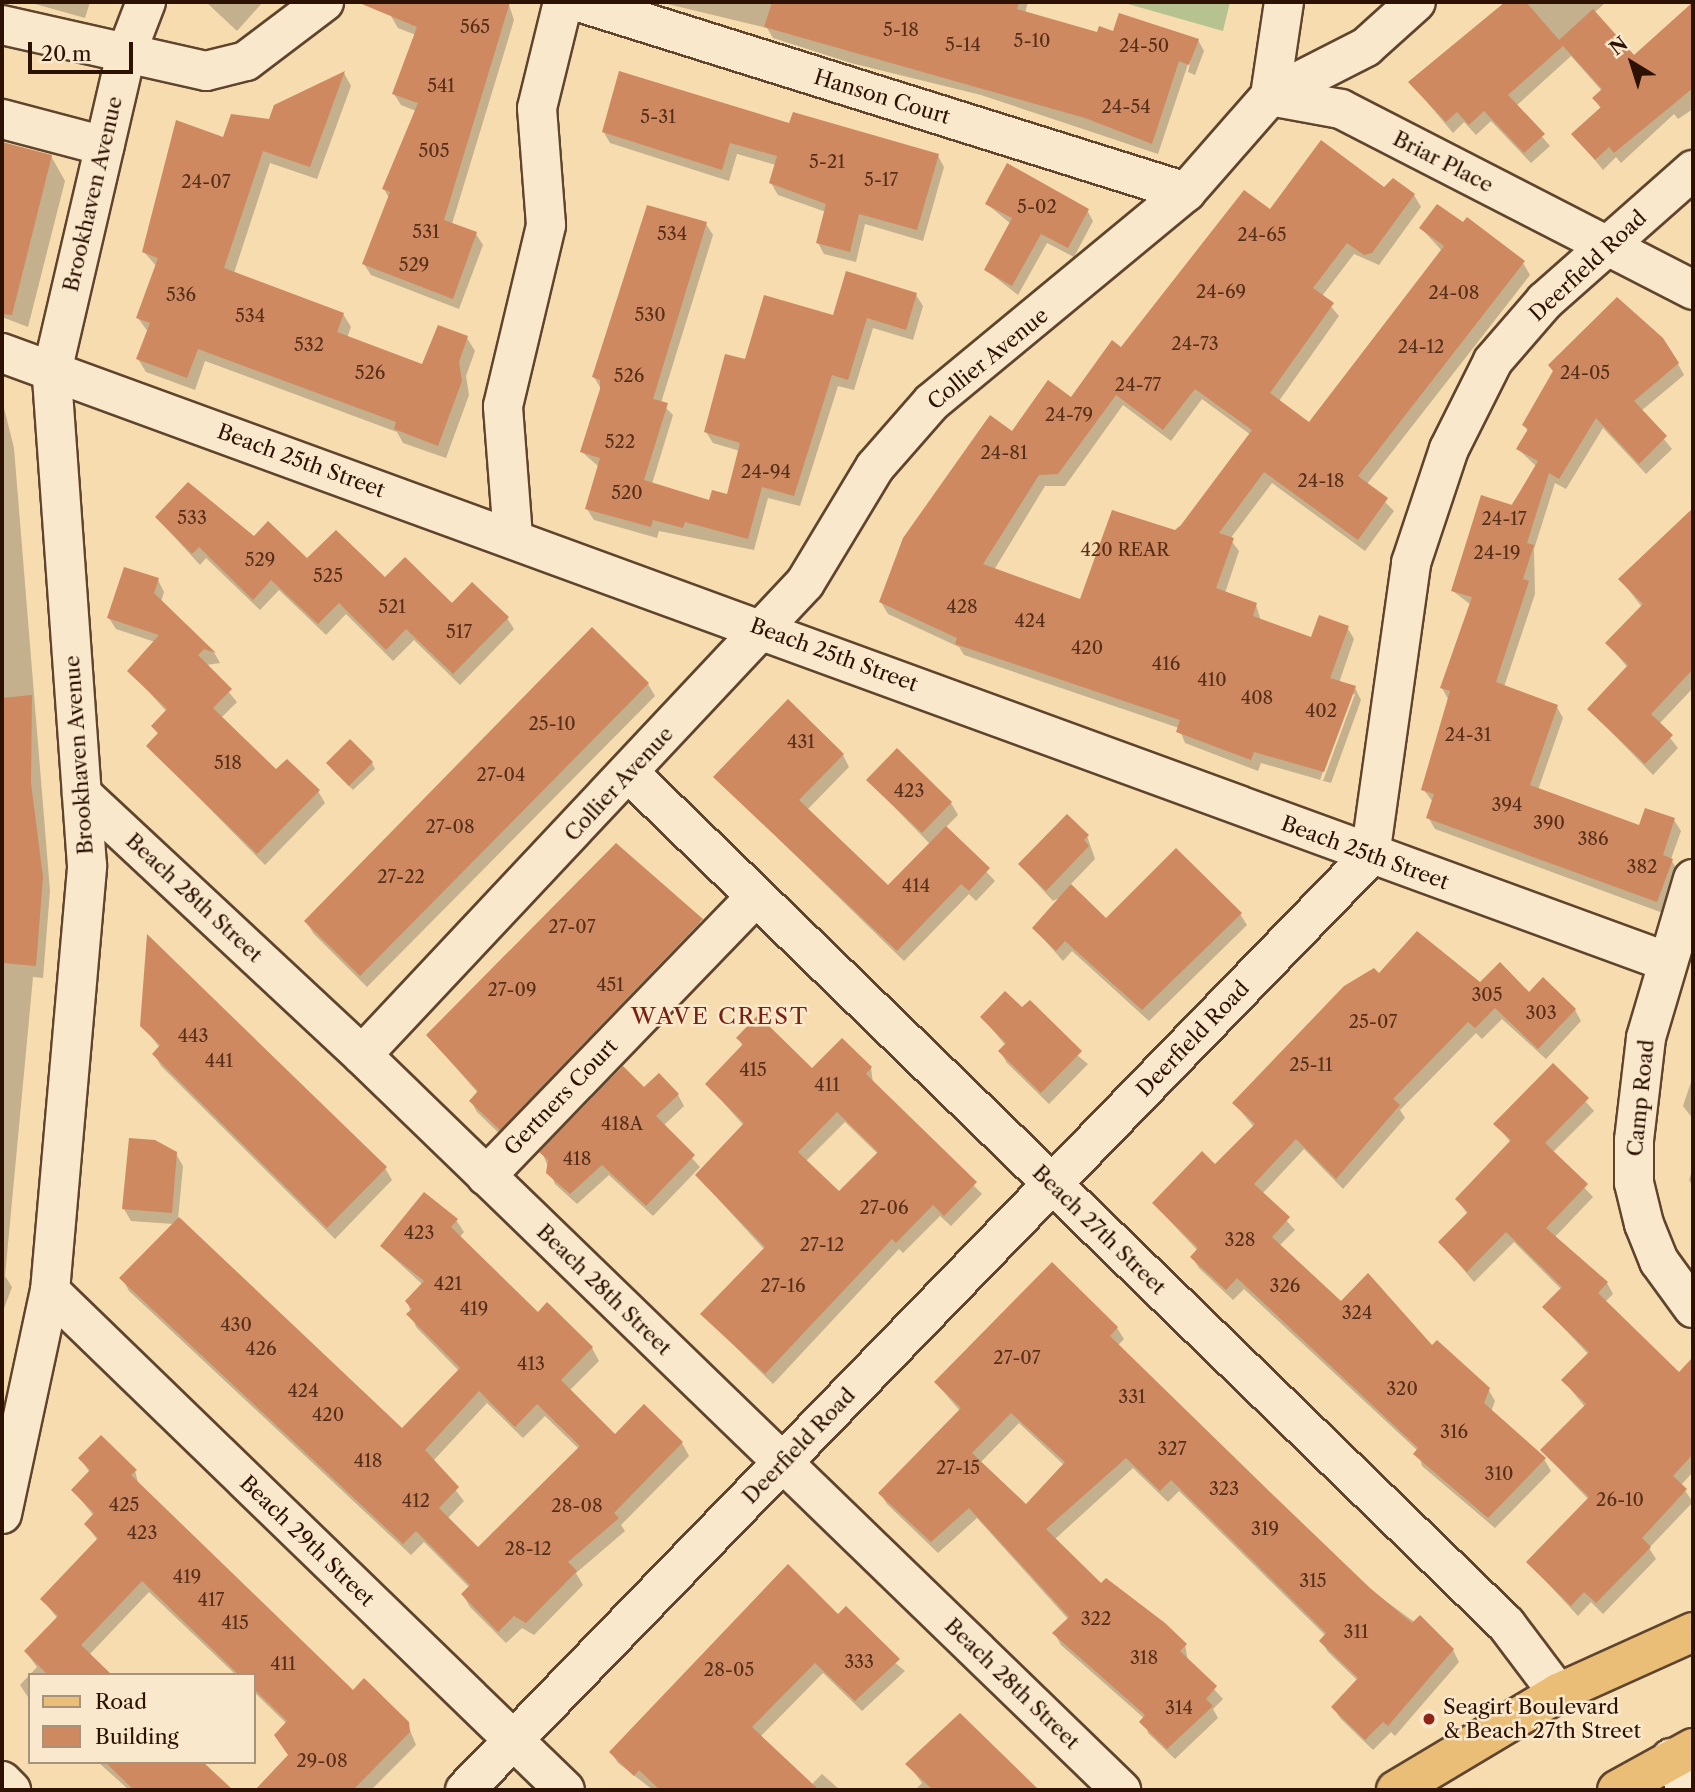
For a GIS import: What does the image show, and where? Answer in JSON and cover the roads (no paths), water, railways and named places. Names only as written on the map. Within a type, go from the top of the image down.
[{"type":"main road","points":[[1396,1790],[1558,1693],[1692,1630]]},
{"type":"main road","points":[[1617,1790],[1684,1766]]},
{"type":"street","name":"Brookhaven Avenue","points":[[2,1514],[50,1291],[87,866],[51,372],[126,54],[146,2]]},
{"type":"street","points":[[2,25],[206,71],[246,61],[324,2]]},
{"type":"street","points":[[513,537],[503,406],[546,225],[537,108],[563,2]]},
{"type":"street","name":"Hanson Court","points":[[579,2],[1186,192]]},
{"type":"street","points":[[1270,96],[1284,2]]},
{"type":"street","name":"Collier Avenue","points":[[362,1055],[630,774],[760,627],[806,583],[875,467],[932,402],[1186,192],[1270,96],[1366,47],[1416,2]]},
{"type":"street","name":"Briar Place","points":[[1270,96],[1341,109],[1693,290]]},
{"type":"street","points":[[2,119],[104,146]]},
{"type":"street","name":"Deerfield Road","points":[[465,1790],[1370,856],[1410,563],[1449,449],[1493,361],[1545,301],[1693,170]]},
{"type":"street","name":"Beach 25th Street","points":[[2,353],[760,627],[1370,856],[1665,961]]},
{"type":"street","name":"Beach 27th Street","points":[[630,774],[754,898],[1506,1624],[1558,1693]]},
{"type":"street","name":"Beach 28th Street","points":[[82,794],[362,1055],[1121,1790]]},
{"type":"street","name":"Camp Road","points":[[1693,879],[1665,961],[1646,1038],[1634,1183],[1659,1261],[1693,1308]]},
{"type":"street","name":"Gertners Court","points":[[486,1176],[754,898]]},
{"type":"street","name":"Beach 29th Street","points":[[50,1291],[565,1790]]},
{"type":"street","points":[[2,1782],[11,1790]]},
{"type":"place","name":"Seagirt Boulevard & Beach 27th Street","points":[[1429,1719]]},
{"type":"district","name":"WAVE CREST","points":[[720,1016]]}]
